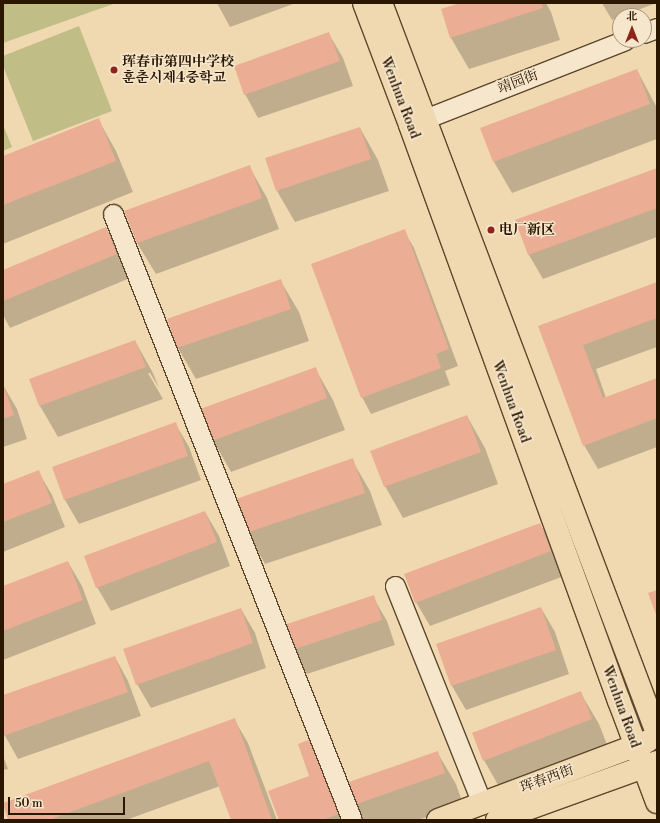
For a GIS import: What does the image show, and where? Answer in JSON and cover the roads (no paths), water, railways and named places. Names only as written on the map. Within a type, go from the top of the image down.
[{"type":"main road","name":"Wenhua Road","points":[[364,3],[418,122],[657,734]]},
{"type":"main road","name":"Wenhua Road","points":[[381,3],[418,122],[636,746],[650,765],[657,802]]},
{"type":"main road","name":"珲春西街","points":[[438,820],[657,738]]},
{"type":"main road","name":"珲春西街","points":[[497,820],[650,765]]},
{"type":"street","name":"靖园街","points":[[418,122],[612,45]]},
{"type":"street","points":[[113,214],[352,820]]},
{"type":"street","points":[[395,586],[482,804]]},
{"type":"place","name":"珲春市第四中学校 훈춘시제4중학교","points":[[114,70]]},
{"type":"place","name":"电厂新区","points":[[491,230]]}]
